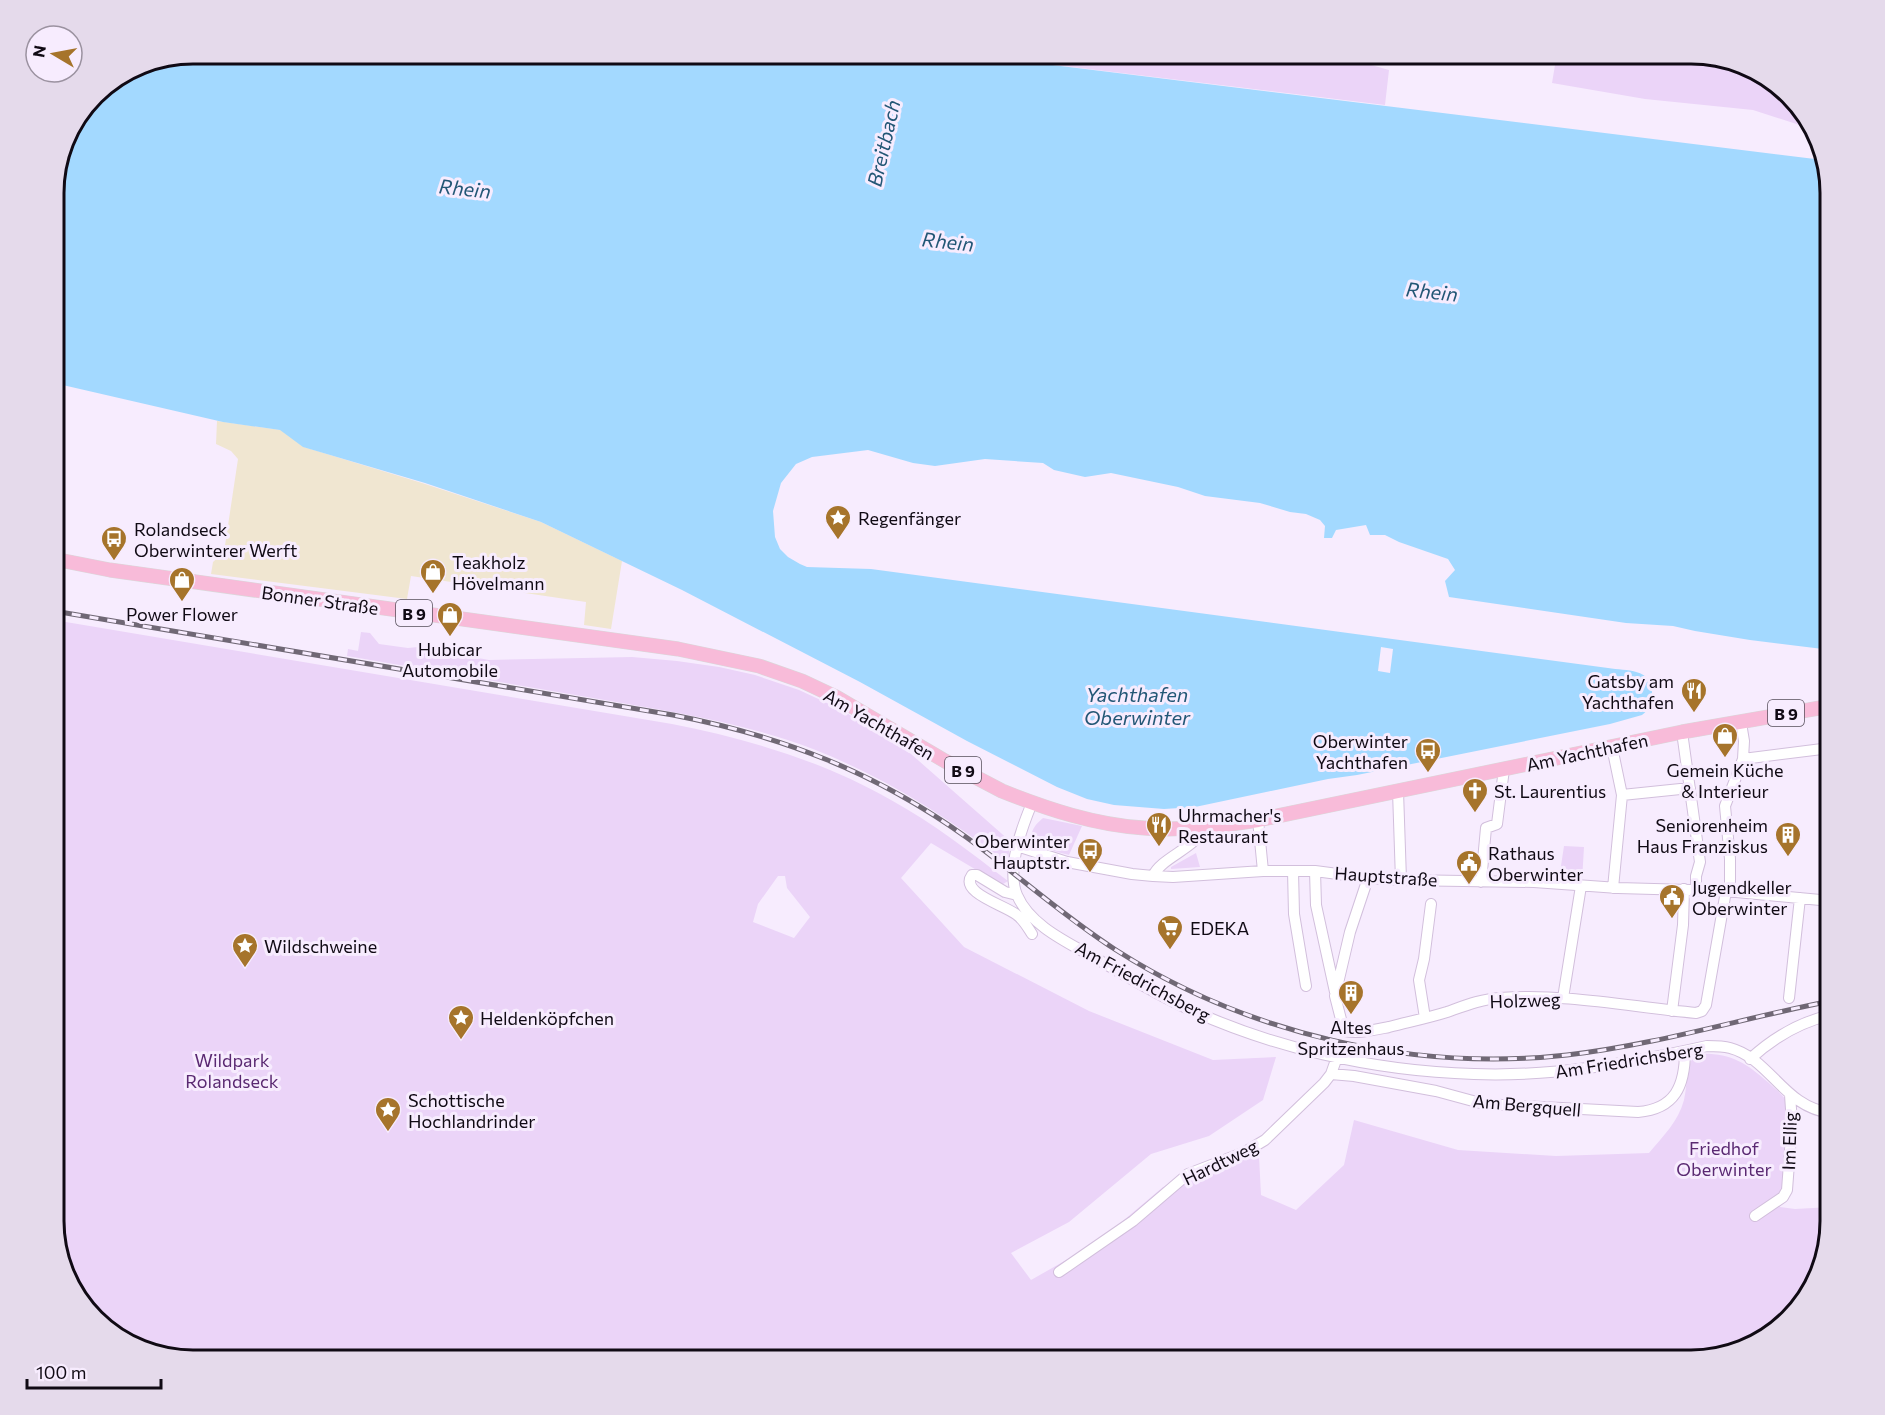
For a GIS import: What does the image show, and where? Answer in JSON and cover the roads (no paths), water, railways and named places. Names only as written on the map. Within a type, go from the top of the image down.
[{"type":"main road","name":"Bonner Straße","points":[[65,561],[127,573],[622,642]]},
{"type":"main road","name":"Am Yachthafen","points":[[622,642],[735,660],[768,669],[802,681],[836,698],[1002,791],[1032,803],[1085,818],[1152,829],[1202,828],[1258,820],[1682,732],[1820,708]]},
{"type":"street","points":[[1728,891],[1730,859],[1725,806],[1743,759],[1744,741],[1741,723]]},
{"type":"street","points":[[1682,732],[1701,862],[1696,876],[1696,890]]},
{"type":"street","points":[[1612,747],[1622,795],[1613,888]]},
{"type":"street","points":[[1743,759],[1820,749]]},
{"type":"street","points":[[1477,882],[1486,828],[1497,824],[1504,769]]},
{"type":"street","points":[[1622,795],[1690,788]]},
{"type":"street","points":[[1398,791],[1401,880]]},
{"type":"street","points":[[1032,803],[1017,846],[1013,880],[1017,895],[1005,892],[977,875],[972,874],[968,883],[976,893],[1020,916],[1032,934]]},
{"type":"street","points":[[1258,820],[1263,871]]},
{"type":"street","points":[[1153,876],[1163,863],[1199,837],[1202,828]]},
{"type":"street","name":"Hauptstraße","points":[[1017,846],[1067,862],[1153,876],[1315,871],[1401,880],[1534,882],[1613,888],[1728,891],[1820,900]]},
{"type":"street","points":[[1293,871],[1294,914],[1306,986]]},
{"type":"street","points":[[1315,871],[1316,905],[1335,996]]},
{"type":"street","points":[[1335,996],[1350,932],[1368,878]]},
{"type":"street","points":[[1563,998],[1581,886]]},
{"type":"street","points":[[1672,1011],[1683,925],[1684,889]]},
{"type":"street","name":"Holzweg","points":[[1335,996],[1344,1031],[1362,1032],[1425,1018],[1471,1003],[1497,998],[1532,996],[1696,1013],[1702,1011],[1706,1005],[1728,891]]},
{"type":"street","name":"Am Friedrichsberg","points":[[1017,895],[1032,917],[1043,926],[1179,1004],[1254,1035],[1337,1057],[1403,1069],[1509,1074],[1576,1070],[1707,1046],[1720,1046],[1732,1048],[1750,1059],[1790,1095]]},
{"type":"street","points":[[1789,998],[1800,898]]},
{"type":"street","points":[[1425,1018],[1419,980],[1431,904]]},
{"type":"street","points":[[1750,1059],[1767,1043],[1782,1034],[1820,1018]]},
{"type":"street","name":"Am Bergquell","points":[[1331,1074],[1436,1090],[1484,1104],[1638,1112],[1651,1111],[1671,1100],[1683,1079],[1685,1051]]},
{"type":"street","name":"Hardtweg","points":[[1059,1272],[1134,1221],[1188,1174],[1245,1152],[1265,1140],[1331,1074],[1337,1057]]},
{"type":"street","name":"Im Ellig","points":[[1790,1095],[1804,1105],[1820,1110]]},
{"type":"street","name":"Im Ellig","points":[[1755,1216],[1783,1197],[1787,1190],[1792,1123],[1790,1095]]},
{"type":"water","points":[[193,64],[1045,64],[1816,159],[1818,168],[1820,193],[1820,649],[1750,640],[1673,626],[1626,623],[1449,597],[1445,581],[1455,570],[1448,559],[1385,535],[1370,535],[1366,525],[1336,530],[1332,538],[1324,538],[1325,526],[1320,520],[1306,514],[1260,503],[1205,496],[1178,487],[1111,473],[1085,477],[1054,470],[1043,463],[985,459],[935,466],[913,463],[868,450],[812,457],[796,464],[781,483],[773,511],[775,537],[780,549],[788,557],[807,567],[871,569],[1631,671],[1644,675],[1651,686],[1651,703],[1647,711],[1642,715],[1610,724],[1195,807],[1164,809],[1114,805],[1087,799],[1057,787],[967,741],[860,682],[682,590],[541,522],[425,483],[303,447],[280,430],[223,422],[65,386],[65,185],[71,152],[86,122],[102,102],[136,78],[168,67]]},
{"type":"railway","points":[[65,613],[673,715],[752,734],[790,746],[862,775],[932,814],[985,851],[1096,937],[1167,979],[1220,1004],[1276,1025],[1333,1040],[1391,1051],[1450,1058],[1509,1059],[1567,1055],[1633,1045],[1820,1003]]},
{"type":"place","name":"Regenfänger","points":[[838,541]]},
{"type":"place","name":"Rolandseck Oberwinterer Werft","points":[[114,562]]},
{"type":"place","name":"Teakholz Hövelmann","points":[[433,595]]},
{"type":"place","name":"Power Flower","points":[[182,603]]},
{"type":"place","name":"Hubicar Automobile","points":[[450,638]]},
{"type":"place","name":"Gatsby am Yachthafen","points":[[1694,714]]},
{"type":"place","name":"Gemein Küche & Interieur","points":[[1725,759]]},
{"type":"place","name":"Oberwinter Yachthafen","points":[[1428,774]]},
{"type":"place","name":"St. Laurentius","points":[[1475,814]]},
{"type":"place","name":"Uhrmacher's Restaurant","points":[[1159,848]]},
{"type":"place","name":"Seniorenheim Haus Franziskus","points":[[1788,858]]},
{"type":"place","name":"Oberwinter Hauptstr.","points":[[1090,874]]},
{"type":"place","name":"Rathaus Oberwinter","points":[[1469,886]]},
{"type":"place","name":"Jugendkeller Oberwinter","points":[[1672,920]]},
{"type":"place","name":"EDEKA","points":[[1170,951]]},
{"type":"place","name":"Wildschweine","points":[[245,969]]},
{"type":"place","name":"Altes Spritzenhaus","points":[[1351,1016]]},
{"type":"place","name":"Heldenköpfchen","points":[[461,1041]]},
{"type":"place","name":"Schottische Hochlandrinder","points":[[388,1133]]},
{"type":"water label","name":"Breitbach","points":[[883,143]]},
{"type":"water label","name":"Rhein","points":[[465,188]]},
{"type":"water label","name":"Rhein","points":[[948,241]]},
{"type":"water label","name":"Rhein","points":[[1432,291]]},
{"type":"water label","name":"Yachthafen Oberwinter","points":[[1137,706]]},
{"type":"park label","name":"Wildpark Rolandseck","points":[[232,1070]]},
{"type":"park label","name":"Friedhof Oberwinter","points":[[1724,1158]]}]
